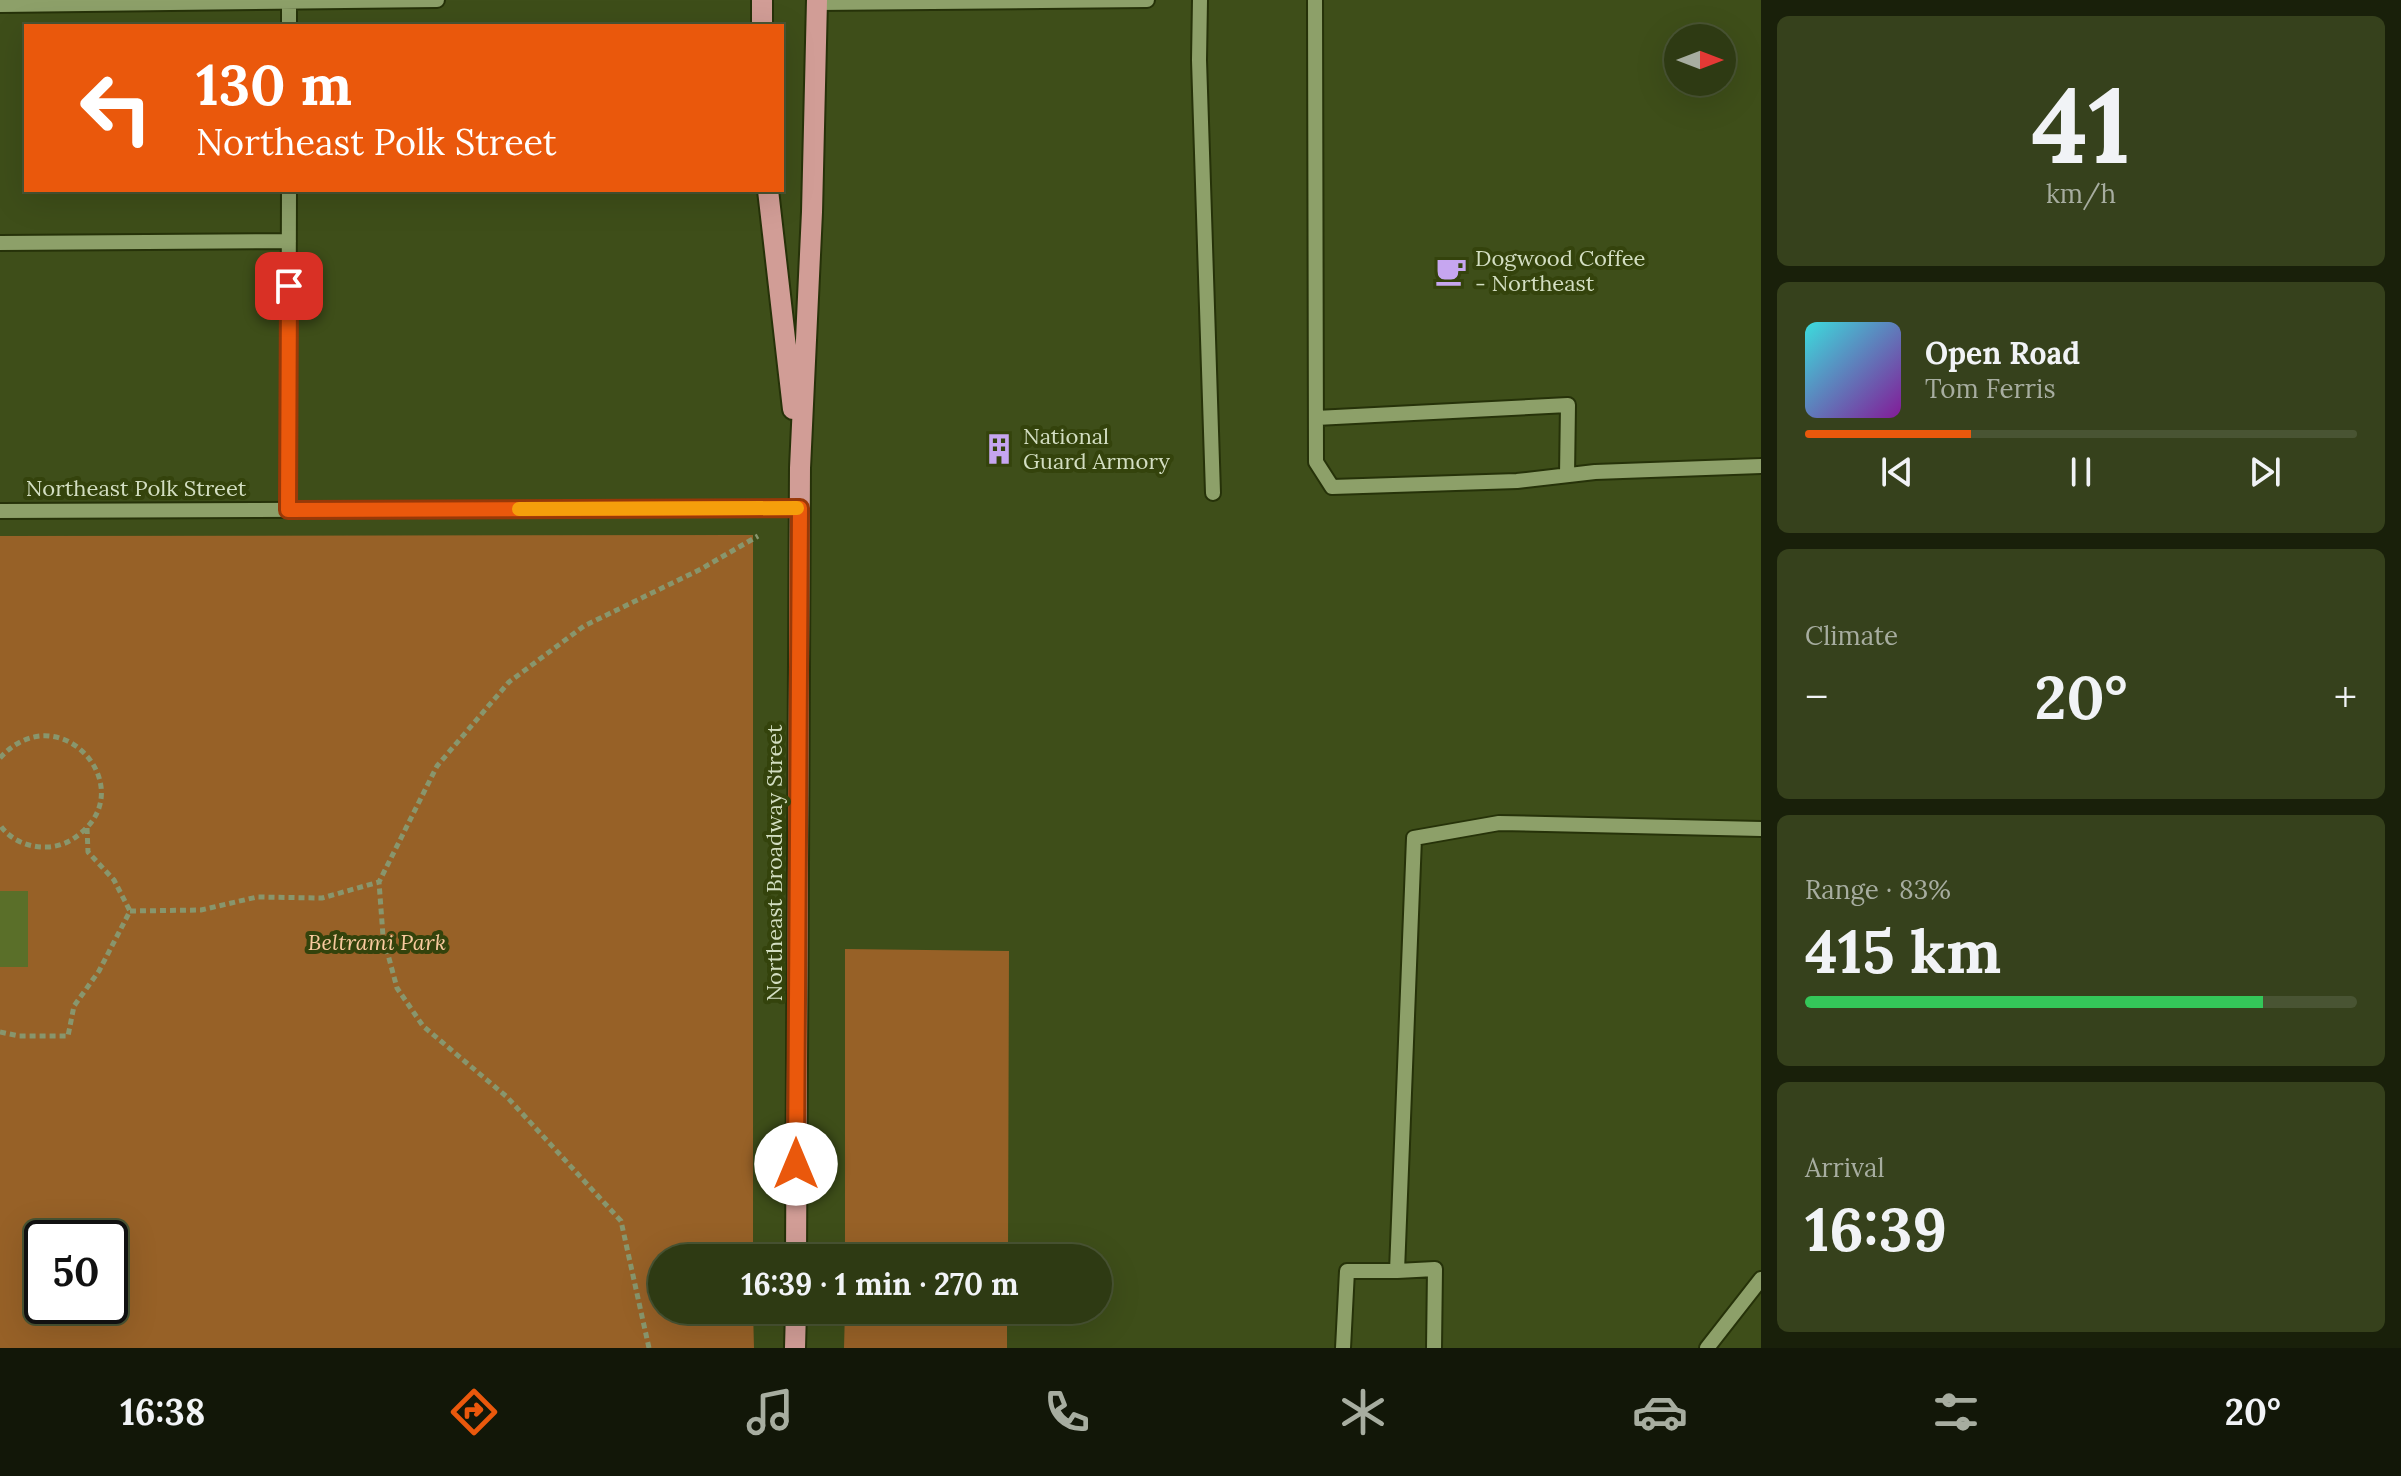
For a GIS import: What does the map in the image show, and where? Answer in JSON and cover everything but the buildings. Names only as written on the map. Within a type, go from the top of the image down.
[{"type":"main road","points":[[762,0],[762,24]]},
{"type":"main road","name":"Northeast Broadway Street","points":[[796,1244],[800,468],[812,212],[817,1]]},
{"type":"main road","name":"Northeast Broadway Street","points":[[768,192],[800,468]]},
{"type":"main road","points":[[795,1348],[796,1324]]},
{"type":"street","points":[[0,5],[437,0]]},
{"type":"street","points":[[817,1],[1147,0]]},
{"type":"street","points":[[1200,0],[1199,75],[1213,493]]},
{"type":"street","points":[[1315,0],[1316,462],[1332,487],[1517,481],[1567,475],[1761,466]]},
{"type":"street","points":[[289,1],[289,24]]},
{"type":"street","points":[[288,510],[289,192]]},
{"type":"street","points":[[0,243],[289,241]]},
{"type":"street","points":[[1316,418],[1568,405],[1567,475]]},
{"type":"street","name":"Northeast Polk Street","points":[[0,511],[800,508]]},
{"type":"street","points":[[1397,1271],[1414,838],[1499,823],[1761,829]]},
{"type":"street","points":[[1343,1348],[1347,1271],[1435,1269],[1434,1348]]},
{"type":"street","points":[[1707,1348],[1761,1279]]},
{"type":"path","points":[[649,1348],[621,1221],[507,1097],[423,1026],[397,988],[383,936],[379,882],[437,766],[509,682],[584,626],[701,569],[758,536]]},
{"type":"path","points":[[0,758],[10,747],[26,738],[43,735],[62,738],[78,746],[91,759],[99,776],[101,794],[97,812],[87,828],[73,840],[55,847],[37,847],[19,841],[0,825]]},
{"type":"path","points":[[87,828],[88,852],[114,880],[130,911]]},
{"type":"path","points":[[130,911],[201,910],[257,897],[322,898],[379,882]]},
{"type":"path","points":[[0,1032],[19,1036],[68,1036],[74,1006],[99,971],[130,911]]},
{"type":"green space","name":"Beltrami Park","points":[[753,535],[753,1244],[648,1244],[648,1324],[753,1324],[754,1348],[0,1348],[0,536]]},
{"type":"green space","points":[[845,949],[1009,951],[1008,1244],[845,1244]]},
{"type":"green space","points":[[845,1324],[1007,1324],[1007,1348],[844,1348]]},
{"type":"shaded area","points":[[0,891],[28,891],[28,967],[0,967]]},
{"type":"slow traffic","points":[[519,509],[797,508]]},
{"type":"place","name":"Dogwood Coffee - Northeast","points":[[1451,271]]},
{"type":"place","name":"National Guard Armory","points":[[999,449]]},
{"type":"route","points":[[289,286],[288,510],[800,508],[796,1164]]}]
